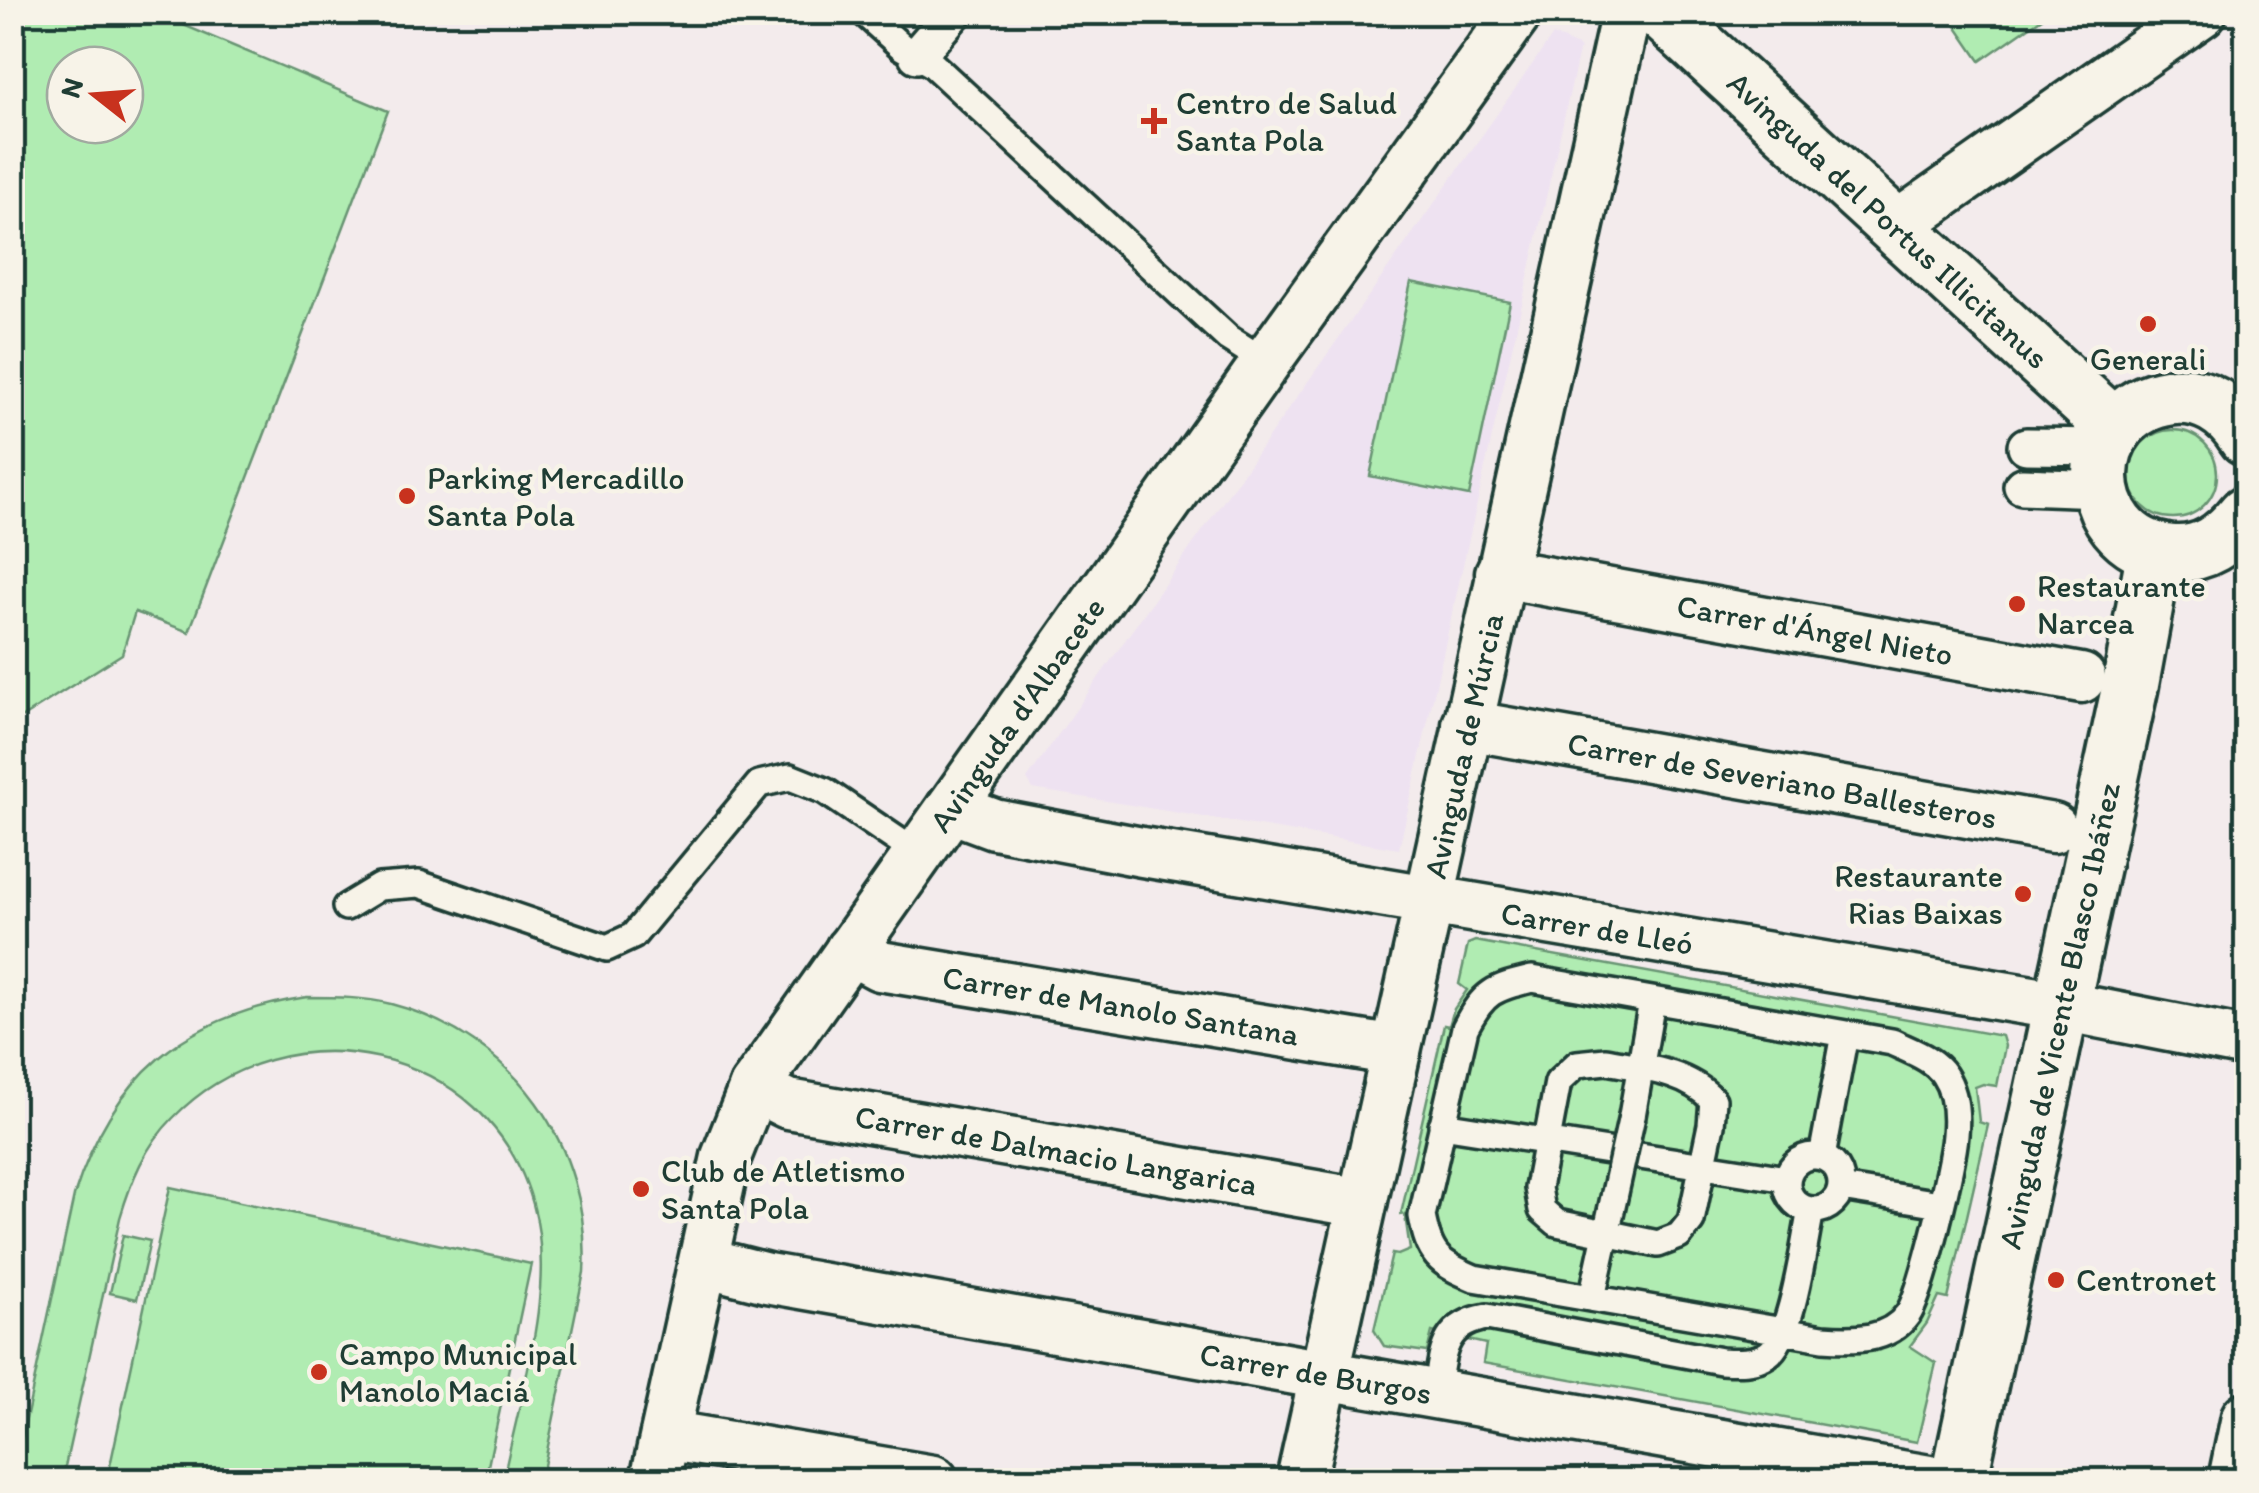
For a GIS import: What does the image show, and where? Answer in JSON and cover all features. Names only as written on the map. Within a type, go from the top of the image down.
[{"type":"street","points":[[917,55],[954,12]]},
{"type":"street","name":"Avinguda d'Albacete","points":[[660,1458],[726,1157],[754,1088],[1518,12]]},
{"type":"street","name":"Avinguda de Múrcia","points":[[1301,1480],[1626,12]]},
{"type":"street","name":"Avinguda del Portus Illicitanus","points":[[1661,12],[1896,227],[2107,454],[2107,510],[2118,528],[2155,551]]},
{"type":"street","points":[[1896,227],[2202,12]]},
{"type":"street","points":[[2022,486],[2107,454],[2142,405],[2176,396],[2199,399],[2221,408],[2244,426]]},
{"type":"street","points":[[2026,446],[2107,454]]},
{"type":"street","points":[[2155,551],[2182,554],[2208,548],[2231,534],[2246,514]]},
{"type":"street","name":"Avinguda de Vicente Blasco Ibáñez","points":[[1959,1480],[2062,1006],[2075,832],[2106,682],[2155,551]]},
{"type":"street","name":"Carrer d'Ángel Nieto","points":[[1500,573],[2106,682]]},
{"type":"street","name":"Carrer de Severiano Ballesteros","points":[[1467,725],[2075,832]]},
{"type":"street","name":"Carrer de Lleó","points":[[951,808],[994,824],[2062,1006],[2246,1042]]},
{"type":"street","name":"Carrer de Manolo Santana","points":[[850,950],[880,966],[1396,1051]]},
{"type":"street","name":"Carrer de Dalmacio Langarica","points":[[754,1088],[788,1104],[1362,1203]]},
{"type":"street","name":"Carrer de Burgos","points":[[704,1262],[767,1278],[1929,1480]]},
{"type":"street","points":[[2233,1480],[2246,1416]]},
{"type":"street","points":[[660,1458],[933,1480]]},
{"type":"lane","points":[[863,12],[902,47],[932,64],[1228,338],[1266,362]]},
{"type":"lane","points":[[346,907],[380,887],[420,884],[606,948],[633,936],[759,784],[790,777],[826,791],[918,854]]},
{"type":"lane","points":[[1532,979],[1652,1002],[1892,1042],[1926,1058],[1943,1073],[1956,1100],[1955,1137],[1923,1274],[1908,1314],[1888,1332],[1860,1341],[1474,1278],[1445,1266],[1427,1244],[1422,1216],[1465,1028],[1477,1004],[1496,988],[1532,979]]},
{"type":"lane","points":[[1592,1298],[1632,1116],[1652,1002]]},
{"type":"lane","points":[[1822,1157],[1845,1034]]},
{"type":"lane","points":[[1606,1060],[1640,1067],[1698,1084],[1712,1100],[1711,1125],[1692,1222],[1678,1236],[1658,1244],[1557,1224],[1542,1210],[1538,1188],[1558,1082],[1576,1064],[1606,1060]]},
{"type":"lane","points":[[1442,1125],[1787,1179]]},
{"type":"lane","points":[[1806,1156],[1822,1157],[1834,1164],[1841,1188],[1835,1200],[1824,1208],[1811,1210],[1789,1194],[1787,1179],[1794,1165],[1806,1156]]},
{"type":"lane","points":[[1841,1188],[1940,1204]]},
{"type":"lane","points":[[1436,1394],[1446,1340],[1464,1321],[1486,1317],[1722,1362],[1746,1362],[1769,1354],[1785,1331],[1811,1210]]},
{"type":"shaded area","points":[[1553,35],[1580,47],[1399,849],[1033,789],[1027,779]]},
{"type":"green space","points":[[13,12],[155,13],[388,111],[189,632],[135,612],[122,654],[13,723]]},
{"type":"green space","points":[[1947,13],[2049,13],[1980,61]]},
{"type":"green space","points":[[1411,282],[1510,302],[1469,496],[1370,476]]},
{"type":"green space","points":[[2173,430],[2204,443],[2217,474],[2204,505],[2173,518],[2142,505],[2129,474],[2142,443]]},
{"type":"green space","points":[[1475,941],[2002,1036],[2005,1046],[1997,1086],[1975,1087],[1979,1122],[1988,1125],[1948,1299],[1939,1297],[1910,1346],[1936,1363],[1917,1442],[1483,1363],[1486,1344],[1432,1332],[1427,1352],[1384,1346],[1374,1330],[1392,1254],[1410,1250],[1405,1215],[1401,1214],[1444,1025],[1449,1026],[1454,1009],[1467,990],[1459,984],[1468,944]]},
{"type":"green space","points":[[307,997],[391,1004],[435,1020],[474,1042],[508,1070],[536,1103],[559,1140],[574,1181],[583,1226],[584,1272],[541,1480],[503,1480],[533,1342],[541,1270],[533,1204],[509,1150],[474,1107],[429,1076],[378,1058],[325,1052],[270,1060],[219,1082],[173,1118],[154,1140],[134,1177],[120,1218],[62,1480],[13,1480],[74,1196],[109,1117],[132,1085],[189,1036],[263,1006]]},
{"type":"green space","name":"Campo Municipal Manolo Maciá","points":[[170,1187],[531,1264],[485,1480],[107,1480]]},
{"type":"green space","points":[[123,1235],[150,1241],[137,1299],[110,1293]]},
{"type":"place","name":"Centro de Salud Santa Pola","points":[[1154,121]]},
{"type":"place","name":"Generali","points":[[2148,324]]},
{"type":"place","name":"Parking Mercadillo Santa Pola","points":[[407,496]]},
{"type":"place","name":"Restaurante Narcea","points":[[2017,604]]},
{"type":"place","name":"Restaurante Rias Baixas","points":[[2023,894]]},
{"type":"place","name":"Club de Atletismo Santa Pola","points":[[641,1189]]},
{"type":"place","name":"Centronet","points":[[2056,1280]]},
{"type":"place","name":"Campo Municipal Manolo Maciá","points":[[319,1372]]}]
